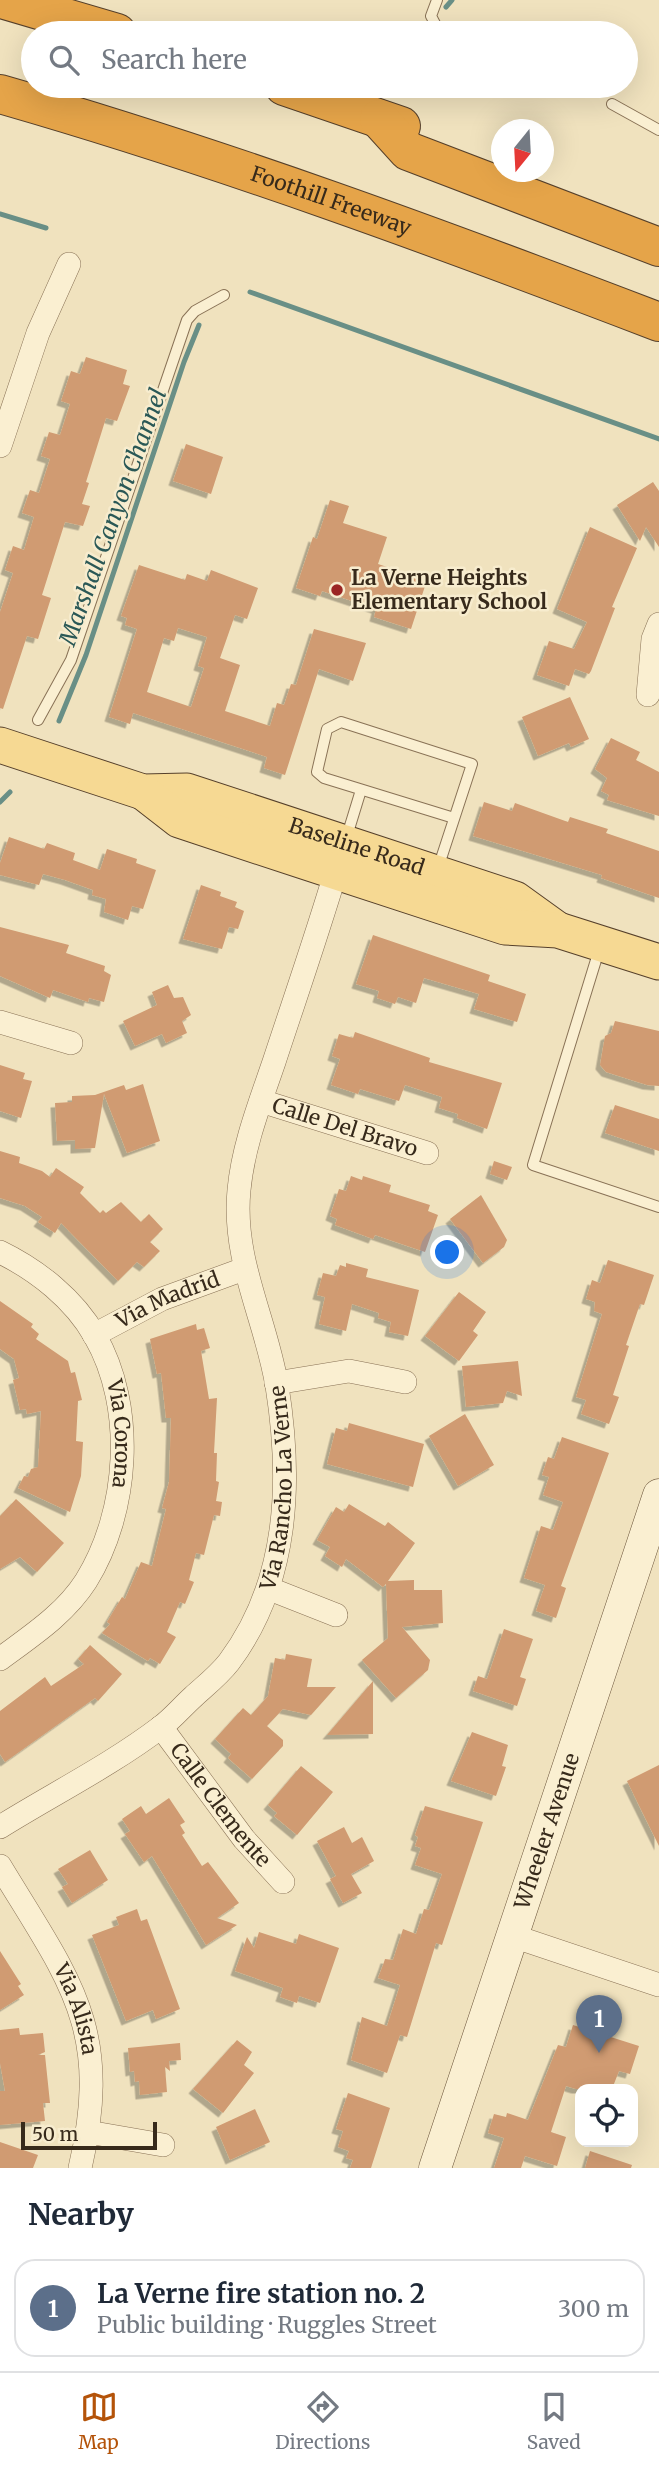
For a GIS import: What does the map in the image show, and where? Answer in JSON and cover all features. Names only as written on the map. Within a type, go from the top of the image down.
[{"type":"highway","points":[[5,0],[76,21]]},
{"type":"highway","points":[[0,73],[21,79]]},
{"type":"highway","name":"Foothill Freeway","points":[[0,94],[93,120],[490,257],[659,322]]},
{"type":"highway","points":[[71,98],[93,120]]},
{"type":"highway","points":[[319,98],[491,157]]},
{"type":"highway","points":[[379,119],[408,151],[659,247]]},
{"type":"highway","points":[[554,181],[659,221]]},
{"type":"main road","name":"Baseline Road","points":[[0,745],[144,792],[179,820],[340,858],[436,874],[515,899],[558,930]]},
{"type":"main road","name":"Baseline Road","points":[[340,858],[505,927],[558,930],[659,962]]},
{"type":"main road","name":"Wheeler Avenue","points":[[435,2168],[658,1503]]},
{"type":"street","points":[[0,446],[38,333],[69,264]]},
{"type":"street","points":[[648,695],[653,639],[659,624]]},
{"type":"street","name":"Via Rancho La Verne","points":[[0,1827],[161,1727],[227,1664],[250,1630],[270,1589],[281,1538],[286,1486],[276,1383],[244,1269],[239,1229],[239,1191],[245,1154],[261,1101],[340,858]]},
{"type":"street","points":[[0,1022],[71,1043]]},
{"type":"street","name":"Calle Del Bravo","points":[[261,1101],[427,1153]]},
{"type":"street","name":"Via Corona","points":[[0,1252],[56,1288],[94,1335],[114,1384],[122,1441],[120,1494],[107,1543],[85,1583],[56,1617],[0,1659]]},
{"type":"street","name":"Via Madrid","points":[[94,1335],[162,1299],[244,1269]]},
{"type":"street","points":[[276,1383],[349,1371],[405,1382]]},
{"type":"street","points":[[270,1589],[336,1615]]},
{"type":"street","name":"Calle Clemente","points":[[161,1727],[244,1839],[283,1882]]},
{"type":"street","name":"Via Alista","points":[[0,1866],[72,1986],[88,2032],[92,2076],[88,2132],[80,2168]]},
{"type":"street","points":[[513,1936],[659,1984]]},
{"type":"street","points":[[88,2132],[163,2145]]},
{"type":"lane","points":[[434,21],[431,16],[437,0]]},
{"type":"lane","points":[[612,104],[659,130]]},
{"type":"lane","points":[[38,720],[71,660],[187,320],[195,312],[224,295]]},
{"type":"lane","points":[[436,874],[472,764],[341,722],[327,729],[317,772],[324,778],[454,818]]},
{"type":"lane","points":[[340,858],[361,790]]},
{"type":"lane","points":[[601,943],[533,1165],[659,1207]]},
{"type":"building","points":[[86,357],[127,370],[123,384],[130,386],[117,421],[106,418],[86,482],[89,483],[82,504],[90,506],[83,526],[65,522],[42,595],[51,598],[38,639],[27,636],[3,709],[0,708],[0,612],[13,573],[5,570],[13,546],[24,550],[34,517],[22,513],[30,490],[39,493],[50,459],[41,456],[49,432],[60,435],[70,404],[61,401],[71,371],[80,374]]},
{"type":"building","points":[[186,444],[223,457],[211,494],[173,481]]},
{"type":"building","points":[[653,482],[659,491],[659,547],[646,527],[640,541],[617,505]]},
{"type":"building","points":[[330,500],[349,506],[343,523],[387,537],[378,564],[427,580],[411,629],[374,617],[376,609],[322,591],[320,596],[296,588],[313,537],[317,539]]},
{"type":"building","points":[[590,527],[637,548],[612,607],[615,608],[591,671],[589,674],[575,669],[569,686],[537,675],[549,641],[574,649],[587,622],[557,609]]},
{"type":"building","points":[[139,565],[185,580],[187,574],[207,581],[211,570],[258,588],[247,619],[235,615],[220,658],[240,665],[225,711],[270,726],[277,703],[284,705],[291,684],[296,685],[314,629],[366,643],[353,681],[319,669],[285,775],[264,768],[267,757],[133,713],[130,724],[109,717],[137,629],[125,625],[127,618],[121,616]],"holes":[[[178,628],[207,637],[198,666],[204,668],[191,707],[147,692],[164,638],[174,641]]]},
{"type":"building","points":[[570,697],[589,739],[571,747],[569,743],[538,756],[522,717]]},
{"type":"building","points":[[611,738],[640,752],[636,760],[659,772],[659,816],[607,800],[609,795],[601,791],[607,778],[595,769]]},
{"type":"building","points":[[484,802],[512,811],[515,803],[568,822],[570,817],[608,829],[606,833],[659,851],[659,898],[601,878],[602,875],[473,836]]},
{"type":"building","points":[[9,837],[44,849],[47,843],[75,853],[73,860],[100,870],[107,849],[137,859],[136,863],[156,870],[143,909],[132,906],[128,920],[104,912],[106,899],[92,895],[93,890],[65,880],[43,874],[39,885],[0,875],[0,863]]},
{"type":"building","points":[[201,885],[221,892],[220,896],[237,902],[235,907],[244,911],[238,929],[229,927],[222,949],[183,939]]},
{"type":"building","points":[[0,927],[69,945],[66,953],[105,966],[104,971],[111,975],[104,1002],[89,998],[88,1002],[53,990],[50,998],[0,976]]},
{"type":"building","points":[[373,935],[490,975],[488,981],[526,994],[517,1022],[474,1009],[479,994],[424,978],[416,1003],[398,997],[395,1004],[377,998],[379,991],[356,984]]},
{"type":"building","points":[[168,985],[174,998],[183,997],[191,1015],[182,1021],[187,1033],[166,1043],[162,1034],[135,1046],[123,1021],[157,1005],[152,992]]},
{"type":"building","points":[[615,1021],[659,1031],[659,1086],[606,1072],[600,1065],[605,1036],[611,1033]]},
{"type":"building","points":[[355,1032],[430,1058],[429,1062],[502,1083],[487,1129],[457,1118],[458,1114],[439,1108],[442,1097],[405,1085],[399,1101],[360,1089],[358,1094],[331,1085],[340,1059],[332,1056],[339,1034],[353,1038]]},
{"type":"building","points":[[0,1065],[25,1073],[23,1079],[32,1081],[21,1118],[0,1111]]},
{"type":"building","points":[[143,1084],[160,1141],[127,1153],[104,1094],[95,1148],[75,1149],[75,1140],[57,1141],[55,1103],[72,1102],[72,1096],[95,1095],[124,1085],[126,1090]]},
{"type":"building","points":[[615,1105],[659,1119],[659,1151],[605,1133]]},
{"type":"building","points":[[0,1151],[20,1157],[19,1163],[42,1171],[50,1177],[56,1168],[84,1187],[80,1193],[100,1213],[103,1210],[106,1213],[121,1202],[141,1222],[149,1214],[163,1229],[150,1242],[160,1251],[144,1267],[137,1262],[118,1281],[61,1223],[55,1233],[38,1222],[42,1217],[25,1206],[0,1198]]},
{"type":"building","points":[[494,1161],[512,1167],[507,1180],[490,1174]]},
{"type":"building","points":[[351,1176],[362,1180],[363,1176],[391,1185],[389,1192],[430,1205],[428,1211],[438,1215],[425,1252],[375,1235],[373,1239],[335,1225],[337,1219],[330,1216],[339,1189],[346,1191]]},
{"type":"building","points":[[481,1195],[507,1240],[504,1247],[483,1263],[450,1219]]},
{"type":"building","points":[[608,1260],[654,1275],[644,1305],[640,1304],[626,1345],[629,1346],[613,1395],[619,1397],[609,1424],[581,1414],[586,1400],[576,1397],[602,1314],[594,1311],[595,1302],[586,1299],[592,1280],[600,1283]]},
{"type":"building","points":[[346,1263],[368,1269],[366,1277],[419,1290],[408,1336],[389,1332],[391,1322],[378,1318],[379,1313],[352,1304],[346,1331],[319,1324],[325,1297],[317,1295],[323,1273],[336,1276],[340,1265],[346,1267]]},
{"type":"building","points":[[459,1292],[486,1312],[473,1331],[478,1335],[459,1361],[425,1336]]},
{"type":"building","points":[[0,1301],[33,1324],[31,1327],[39,1334],[36,1339],[68,1361],[71,1373],[75,1372],[82,1400],[78,1401],[76,1441],[83,1442],[81,1476],[70,1512],[18,1488],[24,1476],[28,1477],[31,1469],[38,1467],[41,1411],[27,1414],[26,1409],[20,1410],[13,1380],[19,1378],[14,1359],[0,1349]]},
{"type":"building","points":[[196,1324],[197,1330],[204,1328],[210,1348],[201,1351],[209,1399],[217,1398],[214,1453],[217,1453],[216,1481],[219,1482],[216,1501],[222,1502],[220,1516],[214,1515],[204,1555],[196,1553],[189,1580],[194,1582],[185,1604],[180,1602],[167,1632],[176,1637],[160,1664],[150,1658],[148,1661],[102,1633],[110,1624],[107,1622],[122,1597],[125,1599],[141,1562],[152,1566],[166,1509],[162,1508],[169,1482],[171,1418],[166,1418],[161,1373],[157,1374],[150,1339]]},
{"type":"building","points":[[518,1361],[522,1396],[507,1391],[503,1403],[466,1407],[462,1366]]},
{"type":"building","points":[[465,1414],[494,1465],[458,1486],[429,1436]]},
{"type":"building","points":[[349,1423],[424,1444],[413,1487],[327,1464],[336,1428],[347,1431]]},
{"type":"building","points":[[562,1437],[609,1453],[561,1586],[566,1588],[556,1618],[536,1611],[545,1585],[524,1578],[541,1526],[553,1530],[563,1502],[543,1495],[549,1477],[542,1475],[548,1457],[554,1459]]},
{"type":"building","points":[[16,1499],[64,1543],[37,1572],[20,1557],[0,1569],[0,1516]]},
{"type":"building","points":[[349,1504],[385,1526],[388,1522],[415,1543],[388,1581],[414,1580],[414,1590],[442,1590],[443,1623],[402,1627],[430,1660],[428,1670],[396,1698],[362,1660],[388,1638],[386,1584],[383,1587],[346,1559],[342,1567],[325,1556],[330,1547],[317,1540],[336,1507],[344,1512]]},
{"type":"building","points":[[504,1629],[533,1639],[520,1677],[526,1679],[517,1706],[473,1691],[478,1676],[487,1679]]},
{"type":"building","points":[[90,1645],[122,1674],[98,1701],[95,1698],[5,1762],[0,1754],[0,1711],[45,1677],[51,1686],[84,1664],[78,1659]]},
{"type":"building","points":[[286,1654],[312,1659],[307,1687],[336,1687],[311,1715],[283,1709],[267,1726],[283,1740],[283,1746],[252,1779],[228,1758],[231,1754],[215,1739],[243,1708],[251,1715],[268,1696],[275,1658],[285,1660]]},
{"type":"building","points":[[373,1681],[373,1734],[327,1735]]},
{"type":"building","points":[[472,1732],[508,1745],[502,1766],[506,1767],[496,1796],[451,1781]]},
{"type":"building","points":[[659,1765],[659,1846],[627,1781]]},
{"type":"building","points":[[301,1766],[333,1792],[297,1835],[274,1816],[277,1813],[268,1805]]},
{"type":"building","points":[[169,1798],[185,1822],[180,1825],[185,1833],[182,1835],[202,1866],[208,1862],[239,1903],[217,1918],[237,1925],[206,1945],[152,1856],[144,1862],[125,1834],[130,1831],[122,1819],[141,1806],[146,1814]]},
{"type":"building","points":[[425,1806],[483,1822],[442,1945],[436,1943],[407,2037],[400,2035],[387,2073],[351,2060],[362,2017],[387,2026],[400,1985],[378,1978],[385,1959],[393,1960],[403,1929],[416,1934],[424,1909],[429,1910],[442,1874],[415,1865],[421,1848],[415,1846],[418,1837],[415,1835]]},
{"type":"building","points":[[344,1827],[352,1843],[362,1837],[374,1861],[351,1874],[362,1893],[343,1903],[330,1879],[336,1876],[317,1841]]},
{"type":"building","points":[[90,1850],[108,1880],[72,1903],[62,1887],[68,1884],[58,1869]]},
{"type":"building","points":[[137,1909],[141,1921],[147,1919],[180,2009],[156,2019],[153,2010],[126,2021],[92,1935],[119,1925],[116,1917]]},
{"type":"building","points":[[259,1932],[296,1944],[299,1934],[339,1948],[320,2003],[299,1996],[297,2003],[280,1997],[283,1988],[235,1971],[247,1937],[254,1948]]},
{"type":"building","points":[[0,1951],[21,1984],[18,1986],[24,1995],[0,2010]]},
{"type":"building","points":[[573,2025],[639,2046],[630,2074],[619,2071],[614,2084],[575,2084],[575,2089],[566,2086],[551,2132],[566,2137],[557,2166],[525,2156],[521,2168],[494,2168],[504,2138],[488,2133],[494,2114],[506,2117],[507,2113],[528,2120],[558,2045],[566,2047]]},
{"type":"building","points":[[19,2028],[20,2035],[43,2033],[45,2052],[38,2055],[45,2055],[50,2103],[43,2103],[45,2121],[0,2125],[0,2091],[5,2091],[0,2063],[0,2030]]},
{"type":"building","points":[[237,2040],[252,2052],[244,2065],[254,2073],[223,2113],[193,2089]]},
{"type":"building","points":[[180,2043],[181,2060],[169,2061],[170,2071],[165,2067],[167,2092],[140,2095],[139,2081],[135,2082],[134,2071],[130,2072],[128,2048]]},
{"type":"building","points":[[348,2093],[390,2108],[371,2168],[350,2168],[353,2160],[346,2158],[349,2151],[338,2147],[343,2131],[336,2129]]},
{"type":"building","points":[[255,2109],[270,2142],[230,2160],[216,2127]]},
{"type":"building","points":[[0,2142],[38,2155],[33,2168],[0,2168]]},
{"type":"building","points":[[590,2151],[632,2165],[631,2168],[585,2168]]},
{"type":"waterway","name":"Marshall Canyon Channel","points":[[446,7],[452,0]]},
{"type":"waterway","points":[[0,214],[46,228]]},
{"type":"waterway","points":[[250,292],[659,439]]},
{"type":"waterway","name":"Marshall Canyon Channel","points":[[59,721],[86,655],[184,362],[199,325]]},
{"type":"waterway","name":"Marshall Canyon Channel","points":[[0,802],[10,792]]},
{"type":"place","name":"La Verne Heights Elementary School","points":[[337,590]]},
{"type":"place","name":"La Verne fire station no. 2","points":[[599,2053]]}]
